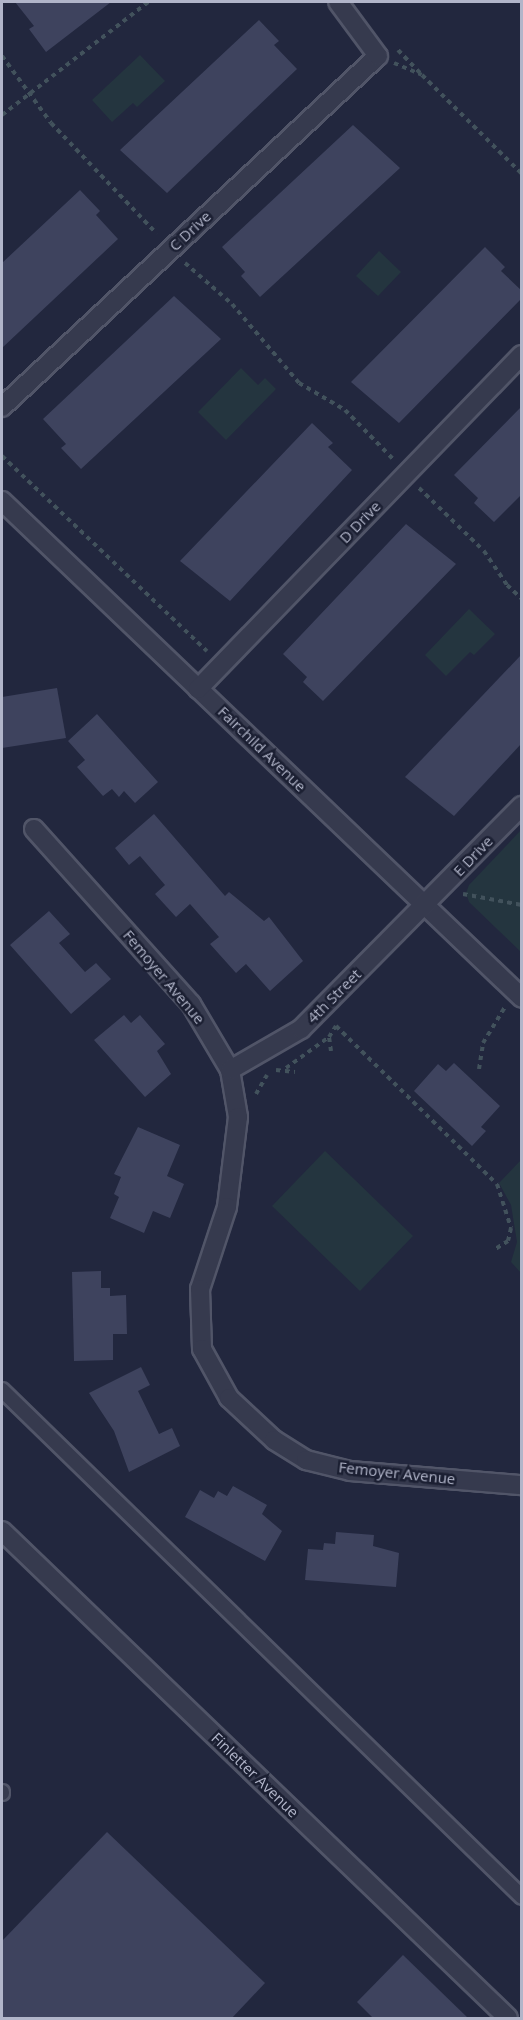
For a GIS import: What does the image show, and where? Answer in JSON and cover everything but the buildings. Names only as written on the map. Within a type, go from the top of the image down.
[{"type":"street","points":[[338,2],[378,56]]},
{"type":"street","name":"C Drive","points":[[2,407],[378,56]]},
{"type":"street","name":"D Drive","points":[[198,689],[522,355]]},
{"type":"street","name":"Fairchild Avenue","points":[[2,501],[518,995]]},
{"type":"street","name":"E Drive","points":[[426,906],[522,806]]},
{"type":"street","name":"Femoyer Avenue","points":[[34,829],[191,1004],[230,1070],[238,1117],[227,1207],[200,1289],[202,1348],[229,1398],[274,1440],[306,1460],[350,1472],[522,1485]]},
{"type":"street","name":"4th Street","points":[[230,1070],[301,1029],[426,906]]},
{"type":"street","name":"Finletter Avenue","points":[[2,1531],[508,2019]]},
{"type":"lane","points":[[2,1390],[522,1897]]},
{"type":"path","points":[[2,115],[148,2]]},
{"type":"path","points":[[2,56],[51,123],[171,249],[232,304],[299,383],[360,422],[447,519],[484,551],[507,585],[522,598]]},
{"type":"path","points":[[378,56],[422,75],[522,174]]},
{"type":"path","points":[[2,456],[201,649],[213,650]]},
{"type":"path","points":[[461,894],[522,905]]},
{"type":"path","points":[[479,1069],[483,1043],[518,995]]},
{"type":"path","points":[[256,1097],[262,1080],[278,1069],[286,1068],[329,1037],[336,1026],[497,1184],[511,1228],[508,1241],[495,1249]]},
{"type":"path","points":[[329,1037],[331,1052]]},
{"type":"path","points":[[286,1068],[296,1072]]},
{"type":"shaded area","points":[[140,55],[165,81],[137,107],[133,103],[112,122],[92,100]]},
{"type":"shaded area","points":[[379,251],[401,272],[378,296],[356,276]]},
{"type":"shaded area","points":[[241,368],[258,385],[265,378],[276,389],[226,440],[198,412]]},
{"type":"shaded area","points":[[469,609],[495,634],[474,655],[470,652],[446,676],[425,655]]},
{"type":"shaded area","points":[[521,830],[521,952],[469,902],[466,893],[469,885]]},
{"type":"shaded area","points":[[325,1151],[413,1236],[360,1291],[272,1206]]},
{"type":"shaded area","points":[[521,1160],[521,1273],[511,1262],[517,1242],[511,1205],[499,1183]]}]
